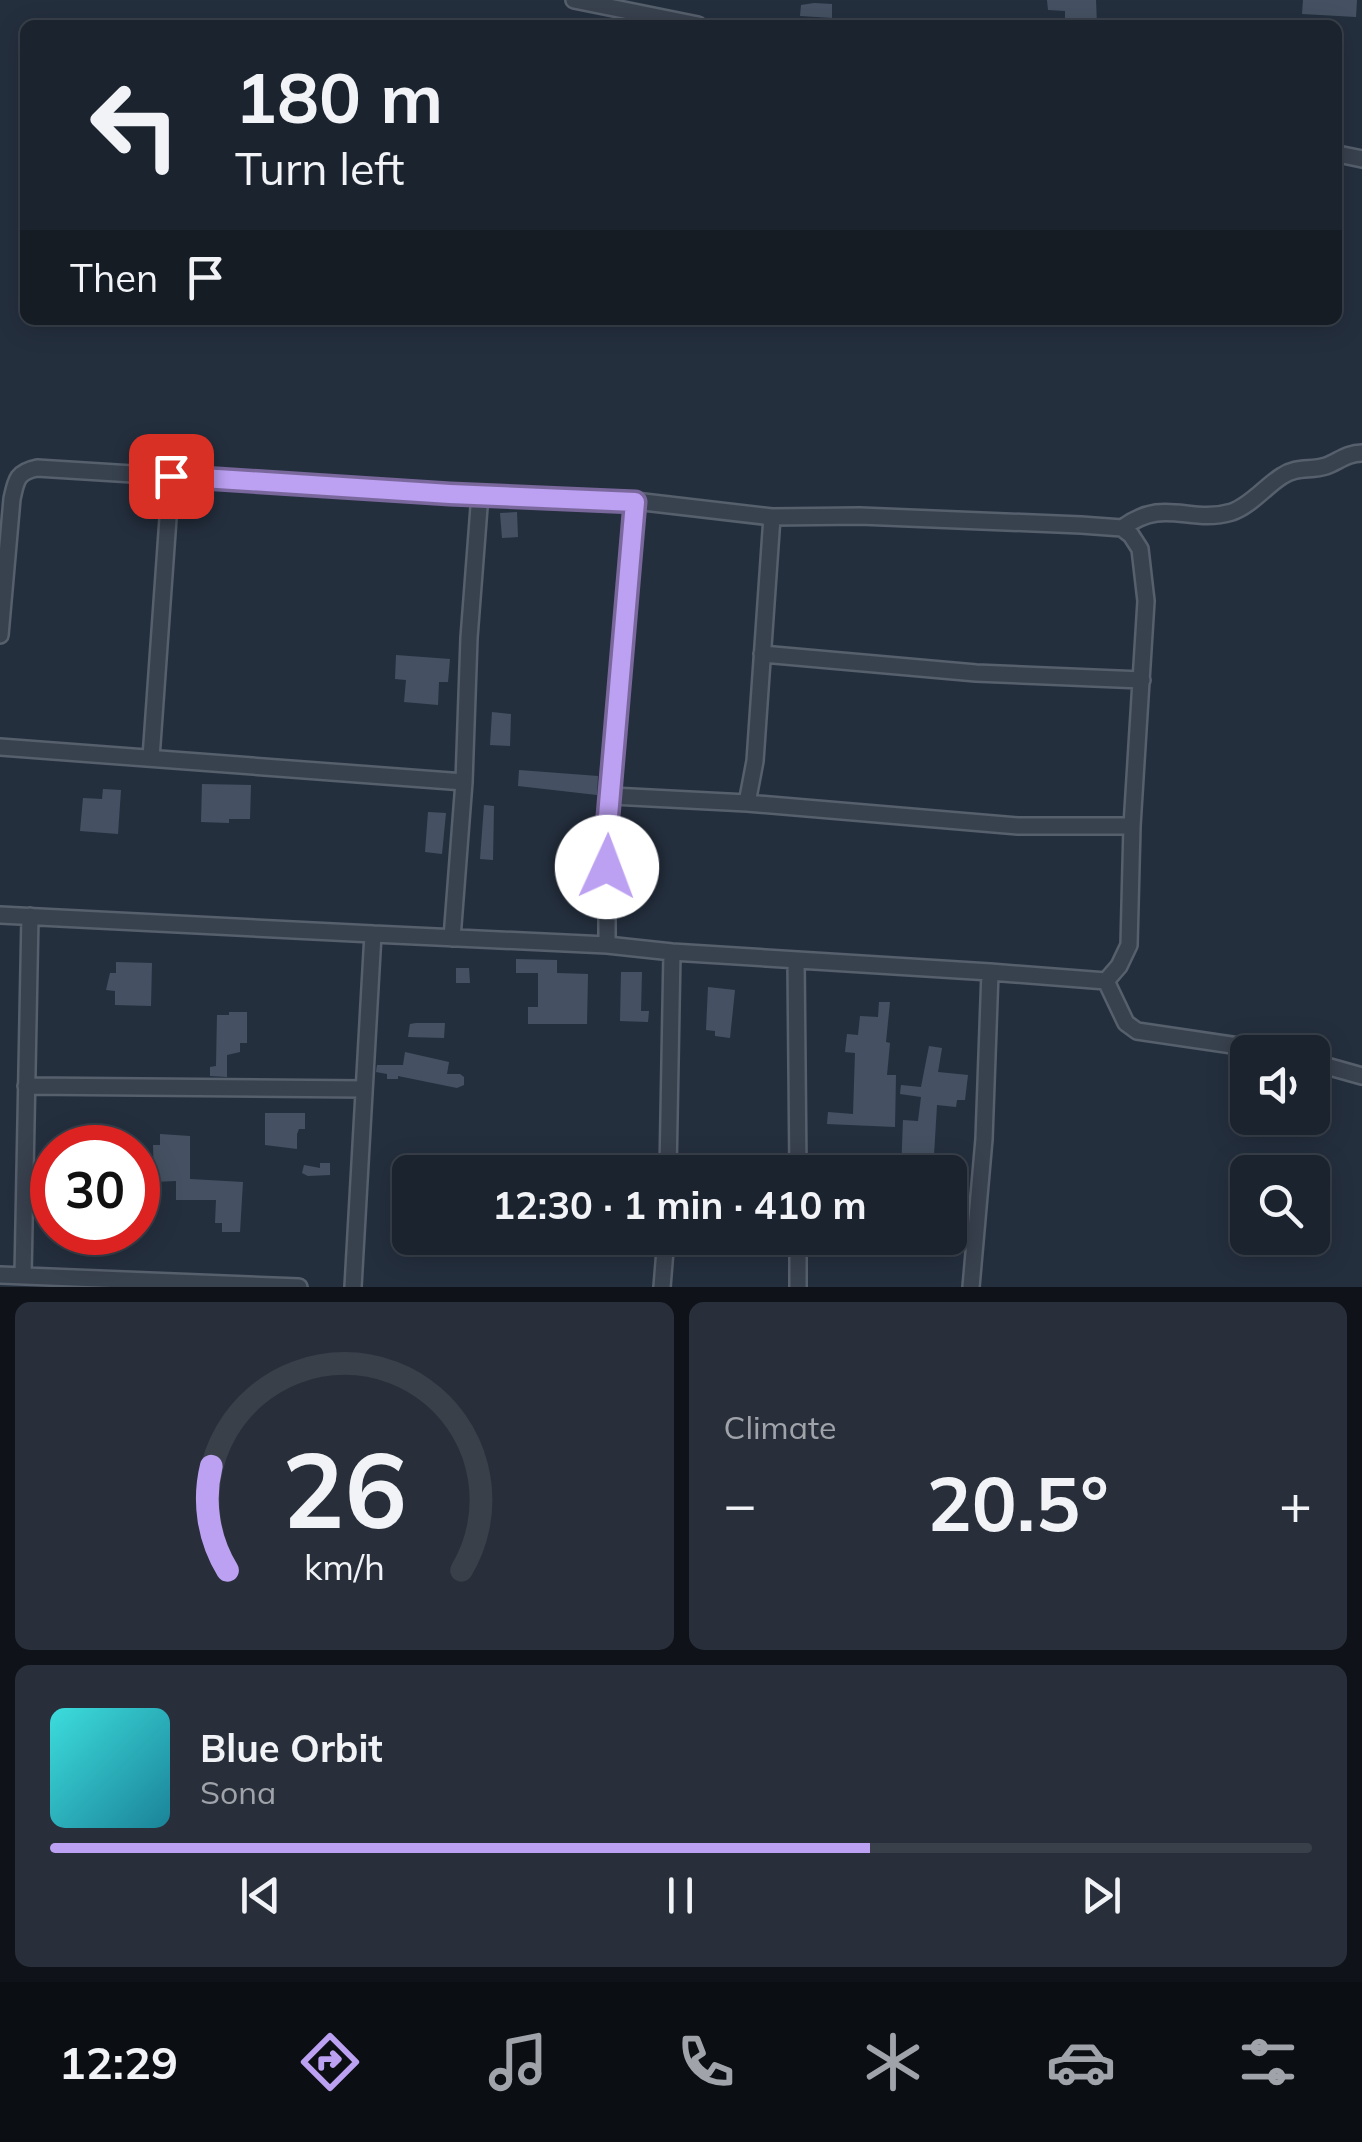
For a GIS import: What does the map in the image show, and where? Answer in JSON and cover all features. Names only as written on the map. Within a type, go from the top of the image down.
[{"type":"street","points":[[574,0],[673,20]]},
{"type":"street","points":[[1122,528],[1152,512],[1215,515],[1237,511],[1297,468],[1326,466],[1362,453]]},
{"type":"street","points":[[0,636],[12,499],[17,477],[22,471],[37,468],[635,502],[772,516],[860,516],[1122,528],[1132,535],[1140,550],[1146,602],[1129,945],[1120,966],[1106,981]]},
{"type":"street","points":[[151,758],[171,476]]},
{"type":"street","points":[[452,938],[480,494]]},
{"type":"street","points":[[607,945],[607,828],[635,502]]},
{"type":"street","points":[[747,803],[754,761],[772,516]]},
{"type":"street","points":[[762,654],[976,672],[1142,680]]},
{"type":"street","points":[[0,747],[464,782]]},
{"type":"street","points":[[612,796],[1018,826],[1132,826]]},
{"type":"street","points":[[0,914],[607,945],[1106,981]]},
{"type":"street","points":[[23,1276],[30,916]]},
{"type":"street","points":[[353,1287],[374,934]]},
{"type":"street","points":[[668,1155],[672,952]]},
{"type":"street","points":[[796,960],[798,1155]]},
{"type":"street","points":[[972,1287],[984,1139],[990,972]]},
{"type":"street","points":[[1106,981],[1126,1023],[1137,1031],[1230,1045]]},
{"type":"street","points":[[1330,1067],[1362,1076]]},
{"type":"street","points":[[26,1086],[364,1089]]},
{"type":"street","points":[[662,1287],[665,1255]]},
{"type":"street","points":[[798,1255],[798,1287]]},
{"type":"street","points":[[0,1276],[299,1287]]},
{"type":"building","points":[[1047,0],[1096,0],[1097,20],[1065,20],[1065,11],[1048,10]]},
{"type":"building","points":[[1303,0],[1357,0],[1356,17],[1302,14]]},
{"type":"building","points":[[832,4],[832,18],[800,16],[801,5]]},
{"type":"building","points":[[517,512],[518,537],[502,538],[500,513]]},
{"type":"building","points":[[396,655],[450,659],[448,682],[439,682],[438,705],[404,702],[406,680],[395,679]]},
{"type":"building","points":[[492,712],[511,714],[510,746],[490,745]]},
{"type":"building","points":[[519,770],[598,776],[597,795],[518,786]]},
{"type":"building","points":[[202,784],[251,785],[250,819],[201,822]]},
{"type":"building","points":[[103,789],[121,790],[118,834],[80,831],[83,798],[102,799]]},
{"type":"building","points":[[484,805],[494,806],[493,860],[480,859]]},
{"type":"building","points":[[428,812],[446,813],[442,854],[425,852]]},
{"type":"building","points":[[516,959],[557,960],[557,973],[588,974],[587,1024],[528,1024],[528,1007],[538,1007],[538,973],[516,973]]},
{"type":"building","points":[[116,962],[152,963],[151,1006],[115,1005],[115,991],[106,990],[110,973],[116,973]]},
{"type":"building","points":[[456,968],[469,968],[470,983],[456,983]]},
{"type":"building","points":[[621,972],[642,972],[641,1011],[649,1011],[648,1022],[620,1021]]},
{"type":"building","points":[[708,987],[735,990],[730,1038],[706,1030]]},
{"type":"building","points":[[879,1002],[890,1002],[887,1075],[896,1075],[895,1127],[827,1124],[828,1112],[853,1114],[855,1053],[845,1052],[847,1034],[858,1035],[860,1016],[878,1017]]},
{"type":"building","points":[[247,1012],[247,1043],[240,1043],[240,1052],[227,1055],[227,1077],[210,1076],[210,1067],[216,1066],[217,1015]]},
{"type":"building","points":[[445,1023],[444,1038],[408,1037],[410,1024]]},
{"type":"building","points":[[929,1046],[942,1048],[938,1072],[968,1075],[965,1100],[957,1100],[956,1107],[937,1105],[934,1155],[902,1155],[903,1120],[918,1121],[921,1097],[900,1094],[901,1085],[921,1087]]},
{"type":"building","points":[[405,1052],[449,1062],[447,1074],[460,1074],[464,1085],[457,1088],[398,1076],[387,1079],[387,1074],[376,1072],[377,1065],[403,1065]]},
{"type":"building","points":[[265,1113],[305,1113],[305,1129],[299,1129],[297,1134],[297,1149],[265,1145]]},
{"type":"building","points":[[160,1134],[190,1136],[190,1179],[243,1182],[240,1232],[222,1232],[222,1223],[215,1223],[216,1200],[176,1200],[176,1181],[160,1182]]},
{"type":"building","points":[[320,1163],[330,1163],[330,1175],[302,1173],[304,1165],[320,1168]]},
{"type":"route","points":[[171,476],[635,502],[607,867]]}]
